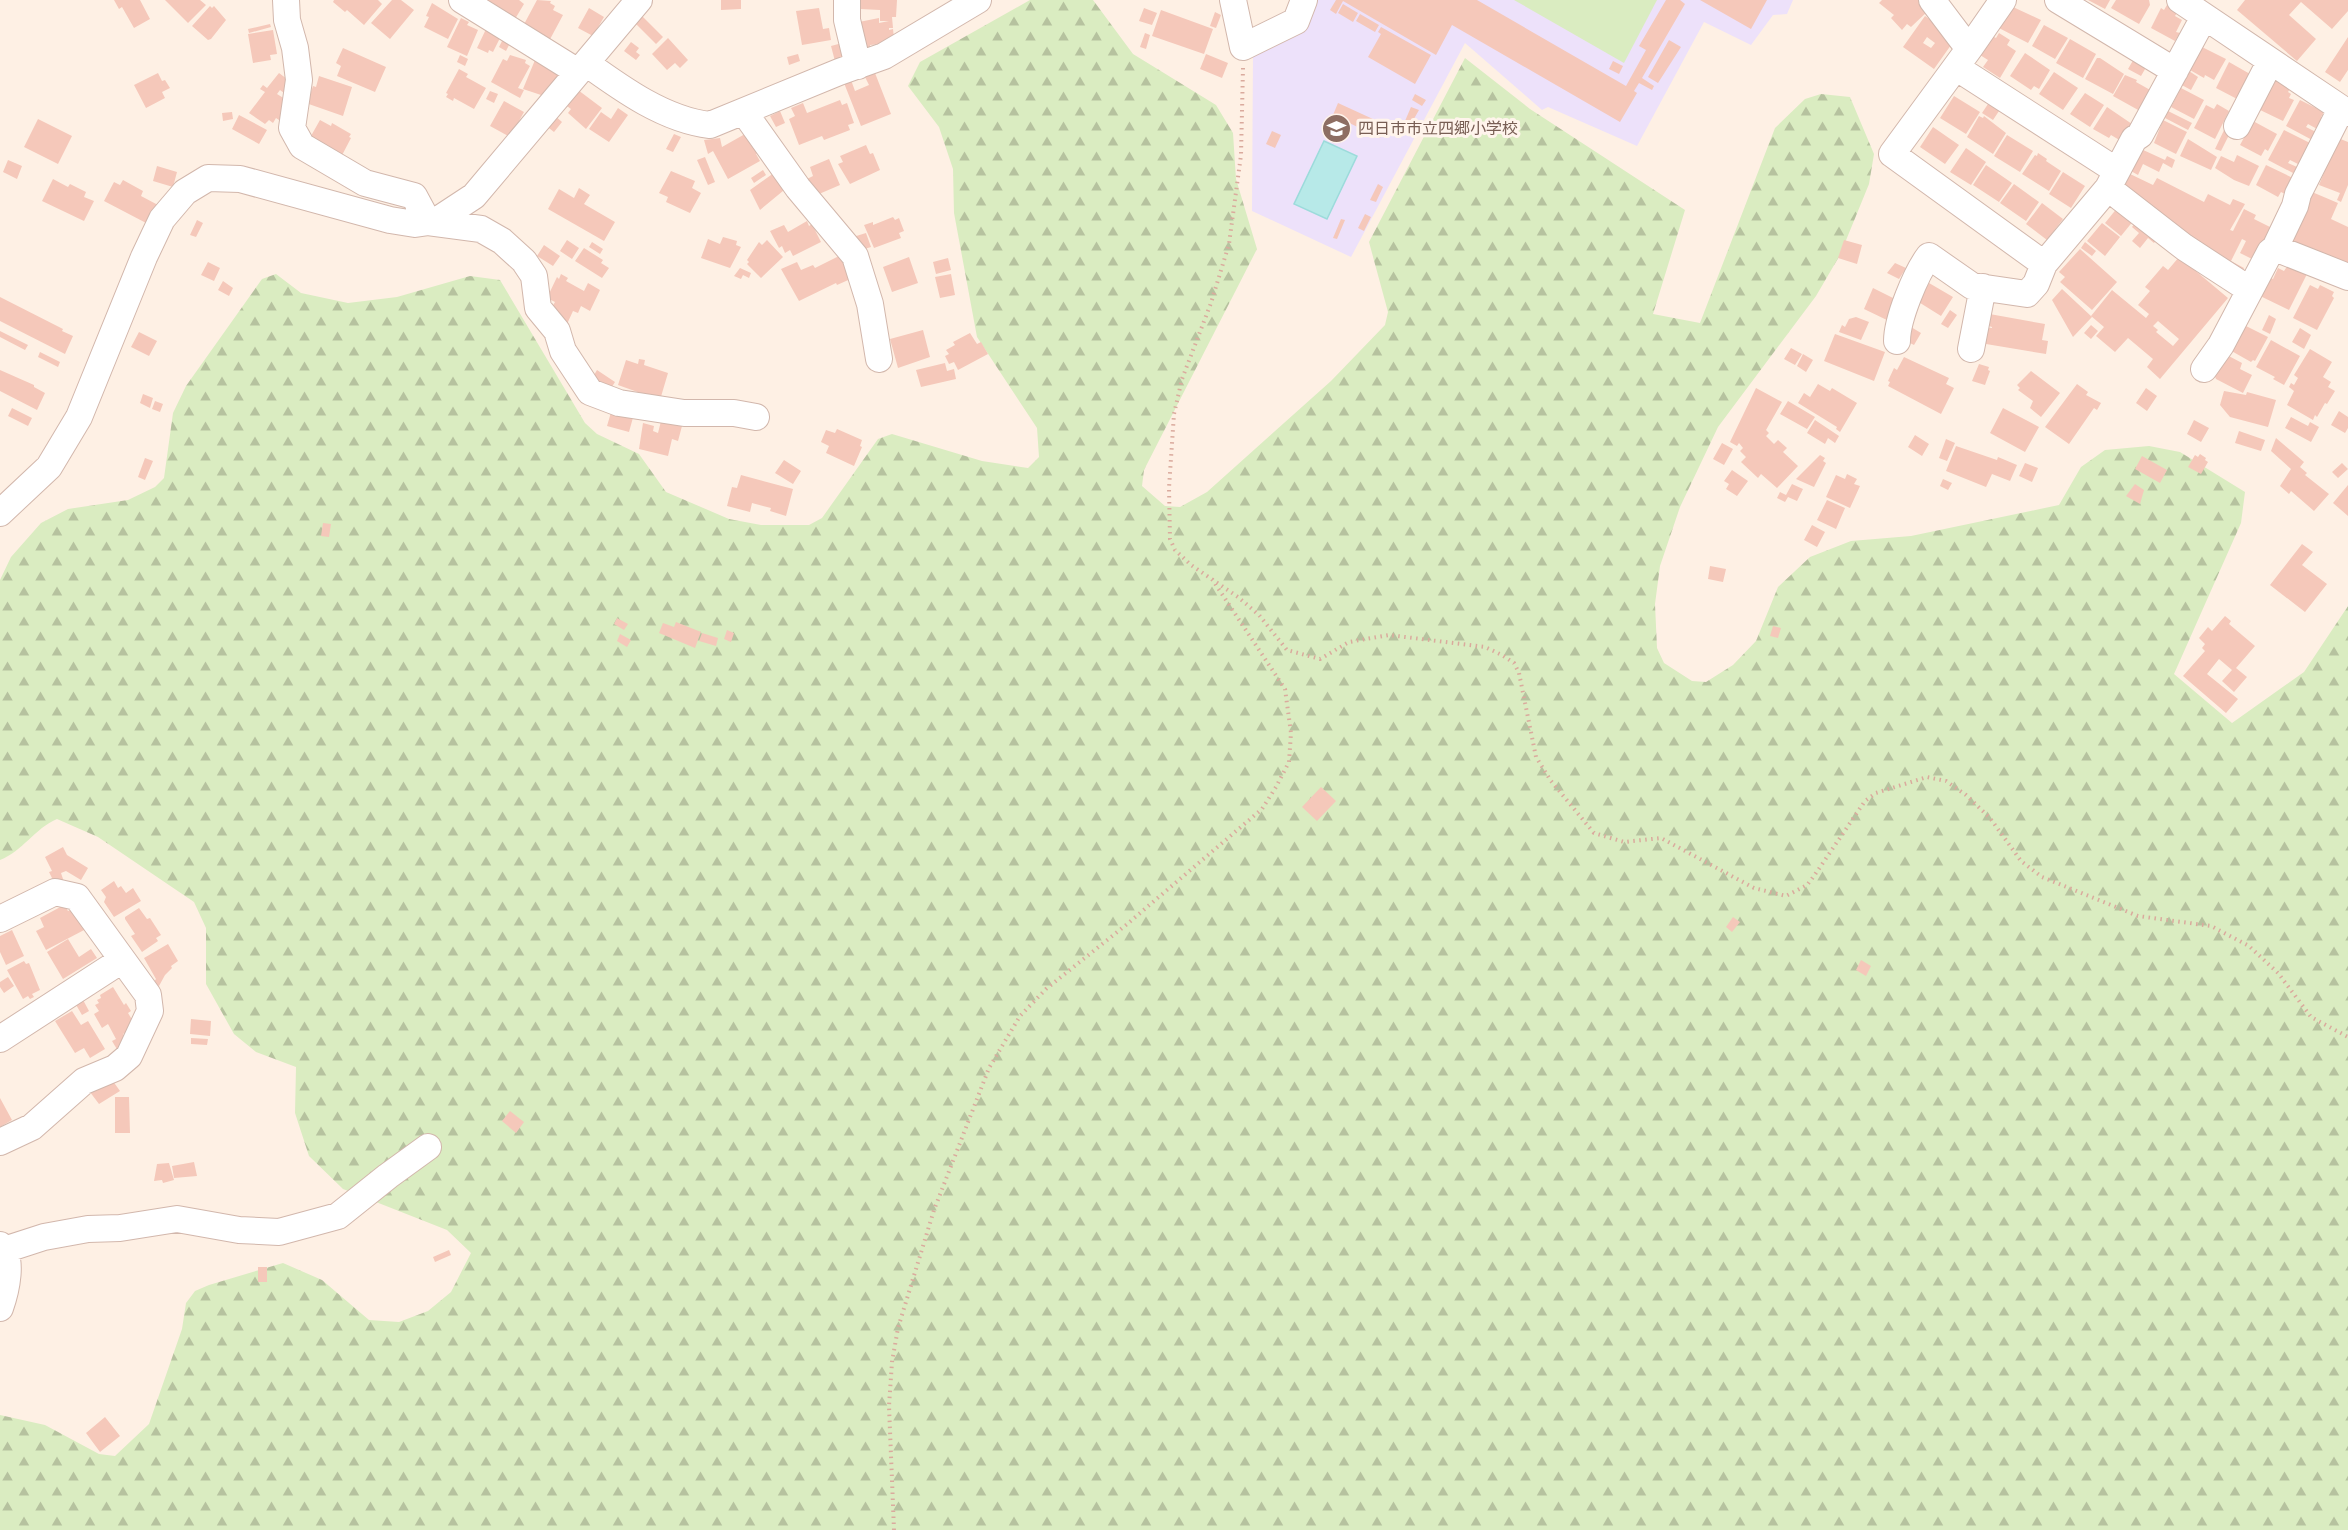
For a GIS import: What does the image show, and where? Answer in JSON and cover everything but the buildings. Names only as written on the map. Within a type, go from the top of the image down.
[{"type":"street","points":[[286,0],[287,20],[295,48],[299,80],[292,128],[302,146],[365,183],[414,196],[428,222]]},
{"type":"street","points":[[462,0],[689,123],[710,125],[884,56],[978,0]]},
{"type":"street","points":[[0,513],[49,467],[79,417],[162,219],[185,192],[208,178],[240,178],[390,220],[415,224],[436,220],[474,196],[639,0]]},
{"type":"street","points":[[847,0],[847,20],[858,66]]},
{"type":"street","points":[[1233,0],[1243,47],[1296,14]]},
{"type":"street","points":[[1932,0],[1963,58],[2112,179],[2184,246],[2250,290]]},
{"type":"street","points":[[2003,0],[1892,154],[2044,264]]},
{"type":"street","points":[[2058,0],[2175,71]]},
{"type":"street","points":[[1896,341],[1897,328],[1919,269],[1929,256],[1972,286],[2027,294],[2036,284],[2044,264],[2112,179],[2134,139],[2140,135],[2175,71],[2194,6],[2270,62],[2344,111],[2298,194],[2295,206],[2275,248],[2270,252],[2221,345],[2204,369]]},
{"type":"street","points":[[2237,126],[2270,62]]},
{"type":"street","points":[[744,112],[798,188],[855,256],[870,304],[879,359]]},
{"type":"street","points":[[428,222],[481,229],[502,242],[524,261],[534,276],[538,308],[557,331],[563,351],[590,392],[619,403],[684,413],[734,413],[756,417]]},
{"type":"street","points":[[2275,248],[2348,277]]},
{"type":"street","points":[[1971,349],[1983,287]]},
{"type":"street","points":[[0,919],[55,892],[77,897],[148,995],[150,1011],[129,1056],[114,1068],[84,1081],[32,1127],[0,1142]]},
{"type":"street","points":[[0,1039],[122,960]]},
{"type":"street","points":[[0,1308],[8,1267],[2,1248],[77,1231],[120,1228],[177,1219],[239,1230],[279,1232],[338,1216],[428,1147]]},
{"type":"path","points":[[1243,47],[1241,155],[1229,244],[1211,303],[1182,379],[1173,425],[1170,539],[1175,550],[1191,565],[1210,576],[1259,615],[1287,650],[1305,656],[1320,659],[1349,642],[1389,635],[1485,647],[1502,655],[1514,663],[1519,673],[1536,757],[1551,781],[1594,833],[1624,842],[1661,838],[1754,888],[1786,896],[1807,885],[1865,801],[1876,793],[1927,777],[1947,781],[1990,818],[2021,861],[2042,877],[2138,916],[2211,926],[2249,946],[2278,973],[2311,1017],[2348,1037]]},
{"type":"path","points":[[894,1530],[889,1406],[891,1362],[898,1328],[934,1210],[989,1068],[1020,1016],[1046,989],[1126,925],[1262,808],[1289,762],[1290,733],[1285,689],[1210,576]]},
{"type":"shaded area","name":"四日市市立四郷小学校","points":[[1312,0],[1793,0],[1787,14],[1773,15],[1751,45],[1704,22],[1637,146],[1548,107],[1542,110],[1465,43],[1351,257],[1252,211],[1253,53]]},
{"type":"green space","points":[[1030,0],[1093,0],[1133,54],[1216,105],[1233,133],[1236,179],[1257,249],[1144,470],[1142,486],[1165,506],[1180,507],[1207,492],[1331,381],[1385,325],[1388,312],[1369,242],[1465,58],[1530,109],[1685,210],[1653,314],[1700,323],[1775,128],[1805,99],[1821,94],[1850,97],[1874,154],[1869,184],[1840,255],[1816,296],[1718,427],[1680,507],[1660,566],[1655,604],[1657,648],[1664,663],[1692,681],[1706,682],[1733,665],[1756,641],[1778,587],[1810,557],[1851,541],[1911,536],[2059,505],[2081,467],[2105,450],[2149,446],[2180,452],[2245,492],[2241,523],[2174,674],[2232,723],[2304,672],[2348,606],[2348,1530],[0,1530],[0,1415],[45,1425],[99,1454],[115,1456],[149,1424],[182,1329],[186,1303],[195,1291],[283,1263],[322,1280],[369,1320],[399,1322],[428,1311],[451,1292],[471,1253],[447,1230],[343,1189],[309,1156],[295,1113],[296,1067],[256,1052],[234,1034],[206,984],[206,928],[194,902],[98,837],[57,819],[0,860],[0,580],[11,557],[41,523],[68,509],[128,500],[155,487],[164,478],[173,413],[186,386],[262,279],[276,274],[301,293],[348,303],[397,297],[470,276],[500,280],[585,423],[597,434],[639,454],[666,492],[729,519],[761,525],[809,525],[822,518],[878,439],[892,434],[982,461],[1028,468],[1039,457],[1037,428],[977,337],[954,213],[953,169],[939,127],[908,86],[920,62]]},
{"type":"green space","points":[[1514,0],[1657,0],[1624,63]]},
{"type":"water","points":[[1324,141],[1357,156],[1327,219],[1294,204]]},
{"type":"place","name":"四日市市立四郷小学校","points":[[1337,128]]}]
